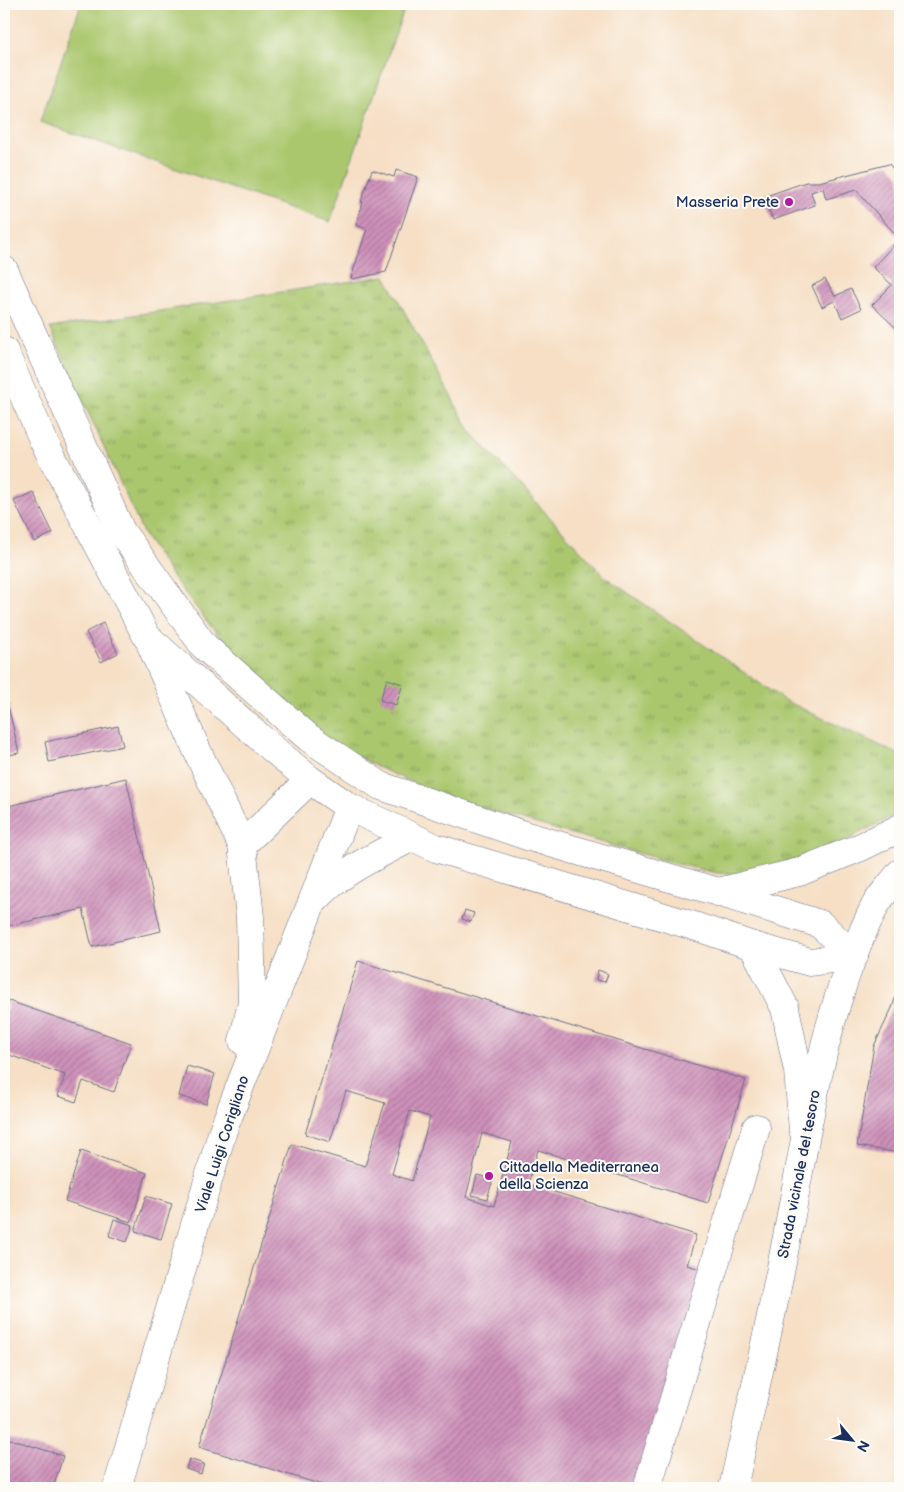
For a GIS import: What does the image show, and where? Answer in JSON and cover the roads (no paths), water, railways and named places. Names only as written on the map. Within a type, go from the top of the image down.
[{"type":"street","points":[[4,270],[121,531],[204,646],[302,732],[380,786],[527,836],[820,924],[854,956]]},
{"type":"street","points":[[4,351],[44,442],[147,637],[200,757],[242,845],[250,917],[252,1003],[223,1130]]},
{"type":"street","points":[[147,637],[266,744],[310,780],[349,807],[436,848],[810,962],[854,956]]},
{"type":"street","points":[[242,845],[310,780]]},
{"type":"street","name":"Viale Luigi Corigliano","points":[[117,1488],[223,1130],[349,807]]},
{"type":"street","points":[[718,892],[799,872],[861,847],[900,828]]},
{"type":"street","points":[[311,905],[327,887],[345,873],[412,837]]},
{"type":"street","name":"Strada vicinale del tesoro","points":[[733,1488],[784,1252],[804,1137],[829,1029],[854,956],[876,905],[900,873]]},
{"type":"street","points":[[753,946],[785,1008],[798,1071],[804,1137]]},
{"type":"street","points":[[647,1488],[756,1128]]},
{"type":"place","name":"Masseria Prete","points":[[789,202]]},
{"type":"place","name":"Cittadella Mediterranea della Scienza","points":[[489,1176]]}]
